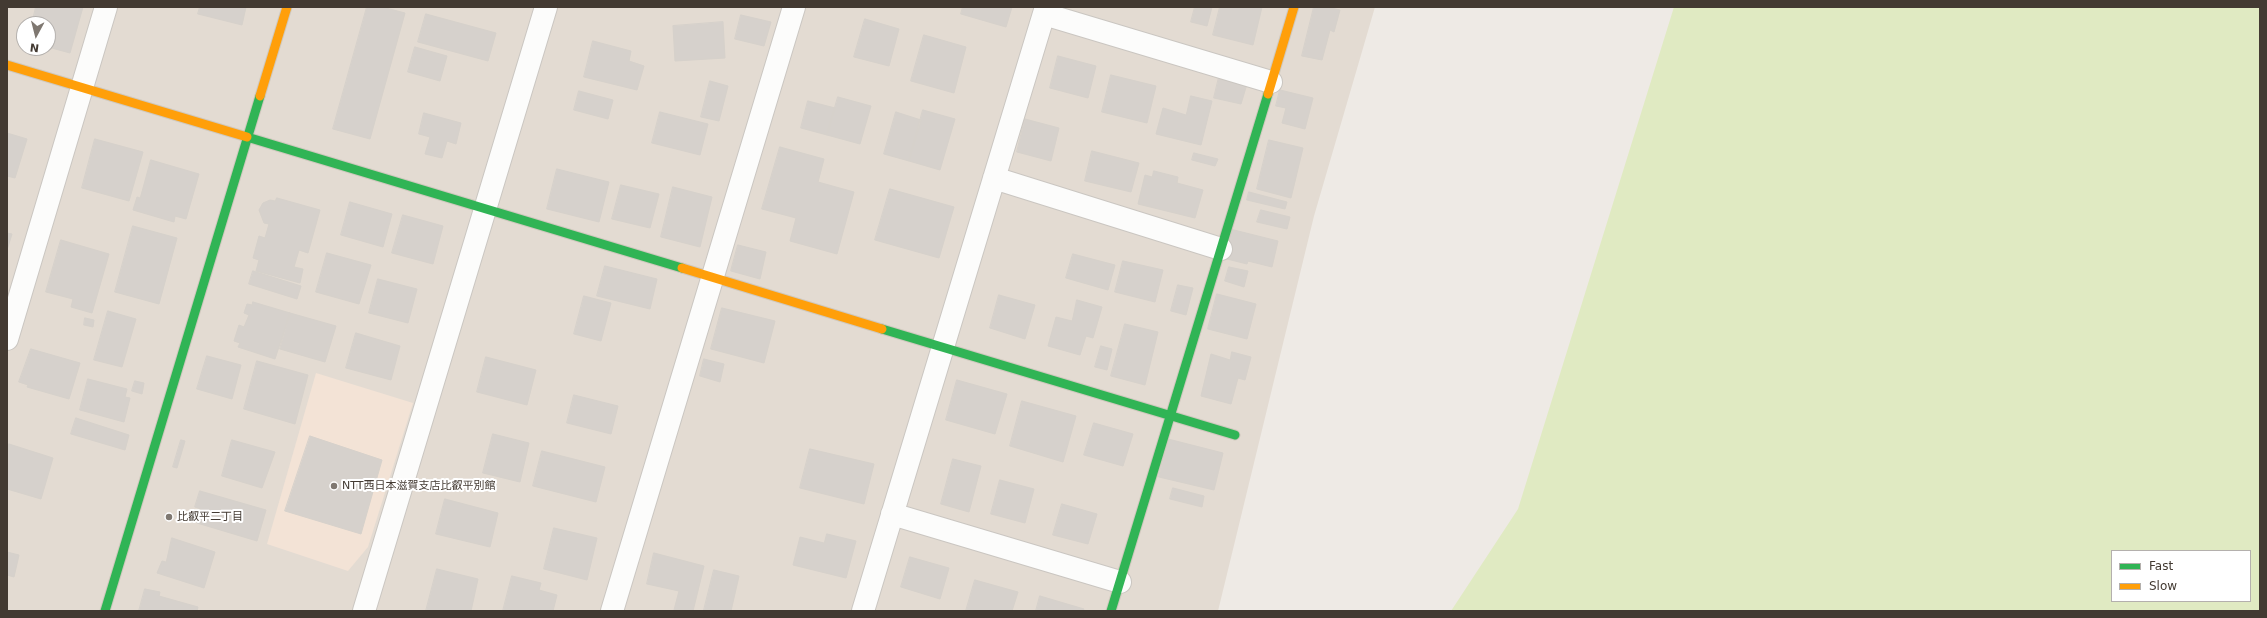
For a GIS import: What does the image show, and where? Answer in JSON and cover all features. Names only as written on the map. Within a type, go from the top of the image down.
[{"type":"street","points":[[7,338],[106,7]]},
{"type":"street","points":[[105,611],[287,7]]},
{"type":"street","points":[[364,611],[546,7]]},
{"type":"street","points":[[612,611],[794,7]]},
{"type":"street","points":[[1111,611],[1294,7]]},
{"type":"street","points":[[863,611],[1045,10],[1271,82]]},
{"type":"street","points":[[7,65],[1235,435]]},
{"type":"street","points":[[994,178],[1221,249]]},
{"type":"street","points":[[892,514],[1120,582]]},
{"type":"shaded area","points":[[7,7],[1375,7],[1314,216],[1218,611],[7,611]]},
{"type":"shaded area","points":[[316,373],[413,403],[368,547],[348,571],[267,544]]},
{"type":"green space","points":[[1674,7],[2260,7],[2260,611],[1451,611],[1518,509]]},
{"type":"building","points":[[36,7],[83,7],[70,53],[56,49],[56,16],[34,16]]},
{"type":"building","points":[[200,7],[246,7],[242,25],[198,14]]},
{"type":"building","points":[[367,7],[382,7],[405,13],[370,139],[333,129]]},
{"type":"building","points":[[963,7],[1012,7],[1006,27],[961,14]]},
{"type":"building","points":[[1195,7],[1212,7],[1207,26],[1191,22]]},
{"type":"building","points":[[1220,7],[1262,7],[1253,45],[1213,35]]},
{"type":"building","points":[[1314,7],[1327,7],[1340,10],[1334,32],[1330,30],[1322,60],[1302,56]]},
{"type":"building","points":[[426,14],[496,33],[488,61],[418,42]]},
{"type":"building","points":[[741,15],[771,22],[764,46],[735,39]]},
{"type":"building","points":[[865,19],[899,29],[889,66],[854,57]]},
{"type":"building","points":[[723,22],[725,58],[675,61],[673,26]]},
{"type":"building","points":[[924,35],[966,47],[954,93],[911,81]]},
{"type":"building","points":[[593,41],[631,51],[629,61],[644,66],[637,90],[584,77]]},
{"type":"building","points":[[415,47],[447,56],[440,81],[408,72]]},
{"type":"building","points":[[1058,56],[1096,66],[1088,98],[1050,88]]},
{"type":"building","points":[[1111,75],[1156,86],[1147,123],[1102,112]]},
{"type":"building","points":[[1219,77],[1247,84],[1241,104],[1214,98]]},
{"type":"building","points":[[710,81],[728,86],[719,121],[701,117]]},
{"type":"building","points":[[1280,90],[1313,98],[1305,129],[1282,123],[1286,108],[1276,106]]},
{"type":"building","points":[[579,91],[613,100],[608,119],[574,110]]},
{"type":"building","points":[[1191,96],[1212,101],[1201,145],[1156,134],[1163,108],[1186,115]]},
{"type":"building","points":[[838,97],[871,106],[860,144],[827,135]]},
{"type":"building","points":[[808,101],[835,108],[827,135],[801,128]]},
{"type":"building","points":[[923,110],[955,119],[940,170],[909,161]]},
{"type":"building","points":[[660,112],[708,124],[700,155],[652,143]]},
{"type":"building","points":[[896,112],[921,120],[909,161],[884,154]]},
{"type":"building","points":[[424,113],[461,123],[456,144],[447,141],[442,158],[425,154],[430,137],[419,134]]},
{"type":"building","points":[[1025,119],[1059,128],[1051,161],[1017,152]]},
{"type":"building","points":[[7,133],[27,139],[15,178],[7,176]]},
{"type":"building","points":[[95,139],[143,152],[129,201],[82,188]]},
{"type":"building","points":[[1269,140],[1303,148],[1291,198],[1257,189]]},
{"type":"building","points":[[780,147],[824,159],[818,182],[854,192],[837,254],[790,241],[796,218],[762,209]]},
{"type":"building","points":[[1092,151],[1139,163],[1131,192],[1085,181]]},
{"type":"building","points":[[1194,153],[1218,159],[1215,166],[1192,160]]},
{"type":"building","points":[[151,160],[199,174],[186,219],[175,216],[174,222],[133,210],[137,197],[140,198]]},
{"type":"building","points":[[557,169],[609,182],[599,222],[547,209]]},
{"type":"building","points":[[1154,171],[1178,177],[1177,183],[1203,190],[1195,218],[1138,204],[1145,175],[1152,177]]},
{"type":"building","points":[[621,185],[659,194],[650,228],[612,219]]},
{"type":"building","points":[[673,187],[712,197],[700,247],[661,237]]},
{"type":"building","points":[[890,189],[954,207],[939,258],[875,240]]},
{"type":"building","points":[[1249,192],[1287,202],[1285,209],[1247,200]]},
{"type":"building","points":[[277,198],[320,210],[308,253],[299,250],[294,267],[303,269],[300,283],[256,271],[259,260],[253,258],[259,236],[265,238],[269,224],[264,223],[259,210],[263,203],[270,200],[275,201]]},
{"type":"building","points":[[350,202],[392,214],[383,247],[341,235]]},
{"type":"building","points":[[1261,210],[1290,217],[1287,229],[1257,222]]},
{"type":"building","points":[[403,215],[443,226],[433,264],[392,253]]},
{"type":"building","points":[[133,226],[177,238],[159,304],[115,292]]},
{"type":"building","points":[[1230,229],[1278,241],[1272,267],[1248,261],[1247,264],[1223,258]]},
{"type":"building","points":[[7,233],[12,234],[7,250]]},
{"type":"building","points":[[61,240],[109,254],[92,313],[71,307],[73,299],[46,292]]},
{"type":"building","points":[[738,245],[766,252],[760,279],[731,271]]},
{"type":"building","points":[[327,253],[371,265],[359,304],[316,292]]},
{"type":"building","points":[[1073,254],[1115,265],[1108,290],[1066,278]]},
{"type":"building","points":[[1123,261],[1163,270],[1155,302],[1115,292]]},
{"type":"building","points":[[605,266],[657,279],[650,309],[597,296]]},
{"type":"building","points":[[1229,267],[1248,271],[1244,287],[1225,281]]},
{"type":"building","points":[[253,271],[301,286],[297,299],[249,284]]},
{"type":"building","points":[[378,279],[417,289],[408,323],[369,313]]},
{"type":"building","points":[[1178,285],[1193,288],[1186,315],[1171,311]]},
{"type":"building","points":[[1217,294],[1256,304],[1247,339],[1208,329]]},
{"type":"building","points":[[999,295],[1035,305],[1025,339],[990,328]]},
{"type":"building","points":[[584,296],[611,303],[601,341],[574,334]]},
{"type":"building","points":[[1077,300],[1102,307],[1093,338],[1086,336],[1080,355],[1048,346],[1056,317],[1072,321]]},
{"type":"building","points":[[253,302],[290,313],[275,359],[238,347],[240,343],[234,341],[239,325],[244,327],[249,315],[244,313],[247,304],[252,305]]},
{"type":"building","points":[[722,308],[775,321],[764,363],[711,349]]},
{"type":"building","points":[[108,311],[136,319],[122,367],[94,360]]},
{"type":"building","points":[[290,313],[336,326],[325,362],[280,349]]},
{"type":"building","points":[[85,318],[94,320],[93,327],[84,325]]},
{"type":"building","points":[[1125,324],[1158,332],[1145,385],[1111,376]]},
{"type":"building","points":[[356,333],[400,346],[391,380],[346,368]]},
{"type":"building","points":[[1101,346],[1112,349],[1107,370],[1095,367]]},
{"type":"building","points":[[31,349],[80,363],[69,399],[27,387],[28,385],[19,382]]},
{"type":"building","points":[[1232,352],[1251,357],[1245,380],[1238,378],[1231,404],[1201,396],[1211,354],[1230,360]]},
{"type":"building","points":[[207,356],[241,365],[232,399],[197,389]]},
{"type":"building","points":[[486,357],[536,370],[527,405],[477,392]]},
{"type":"building","points":[[704,359],[724,364],[720,382],[700,376]]},
{"type":"building","points":[[257,361],[308,375],[295,424],[244,409]]},
{"type":"building","points":[[88,379],[127,389],[125,397],[130,398],[124,422],[80,410]]},
{"type":"building","points":[[957,380],[1007,394],[995,434],[946,420]]},
{"type":"building","points":[[135,381],[144,383],[142,394],[132,391]]},
{"type":"building","points":[[574,395],[618,406],[611,434],[567,423]]},
{"type":"building","points":[[1022,401],[1076,416],[1063,462],[1010,446]]},
{"type":"building","points":[[76,418],[129,435],[125,450],[71,434]]},
{"type":"building","points":[[1094,423],[1133,434],[1123,466],[1084,455]]},
{"type":"building","points":[[493,434],[529,443],[520,482],[483,473]]},
{"type":"building","name":"NTT西日本滋賀支店比叡平別館","points":[[310,436],[382,460],[361,534],[285,511]]},
{"type":"building","points":[[1168,439],[1223,453],[1214,490],[1159,477]]},
{"type":"building","points":[[181,440],[185,441],[177,468],[173,467]]},
{"type":"building","points":[[232,440],[275,452],[262,488],[222,476]]},
{"type":"building","points":[[9,444],[53,458],[41,499],[7,489]]},
{"type":"building","points":[[810,449],[874,464],[864,504],[800,488]]},
{"type":"building","points":[[542,451],[605,467],[596,502],[533,486]]},
{"type":"building","points":[[953,459],[981,466],[969,512],[941,504]]},
{"type":"building","points":[[1000,480],[1034,489],[1025,523],[991,514]]},
{"type":"building","points":[[1173,488],[1204,496],[1202,507],[1170,499]]},
{"type":"building","points":[[200,491],[266,510],[257,541],[197,523],[201,509],[195,507]]},
{"type":"building","points":[[445,499],[498,513],[490,547],[436,534]]},
{"type":"building","points":[[1062,504],[1097,514],[1088,544],[1053,535]]},
{"type":"building","points":[[554,528],[597,538],[587,580],[544,569]]},
{"type":"building","points":[[827,534],[856,541],[846,578],[793,565],[800,537],[824,543]]},
{"type":"building","points":[[172,538],[215,552],[204,588],[157,573],[162,561],[166,562]]},
{"type":"building","points":[[7,552],[19,555],[14,577],[7,575]]},
{"type":"building","points":[[654,553],[704,566],[693,611],[674,610],[679,591],[647,584]]},
{"type":"building","points":[[910,557],[949,568],[940,599],[901,587]]},
{"type":"building","points":[[437,569],[478,579],[471,611],[426,611]]},
{"type":"building","points":[[714,570],[739,576],[731,611],[704,610]]},
{"type":"building","points":[[512,576],[541,583],[539,590],[557,595],[553,611],[503,611]]},
{"type":"building","points":[[975,580],[1018,592],[1012,611],[966,611]]},
{"type":"building","points":[[145,589],[160,592],[159,596],[198,607],[197,611],[139,611]]},
{"type":"building","points":[[1040,596],[1084,609],[1083,611],[1036,611]]},
{"type":"traffic: fast","points":[[1111,611],[1268,94]]},
{"type":"traffic: fast","points":[[105,611],[260,96]]},
{"type":"traffic: fast","points":[[247,137],[682,268]]},
{"type":"traffic: fast","points":[[882,329],[1235,435]]},
{"type":"traffic: slow","points":[[260,96],[287,7]]},
{"type":"traffic: slow","points":[[1268,94],[1294,7]]},
{"type":"traffic: slow","points":[[7,65],[247,137]]},
{"type":"traffic: slow","points":[[682,268],[882,329]]},
{"type":"place","name":"NTT西日本滋賀支店比叡平別館","points":[[334,486]]},
{"type":"place","name":"比叡平二丁目","points":[[169,517]]}]
